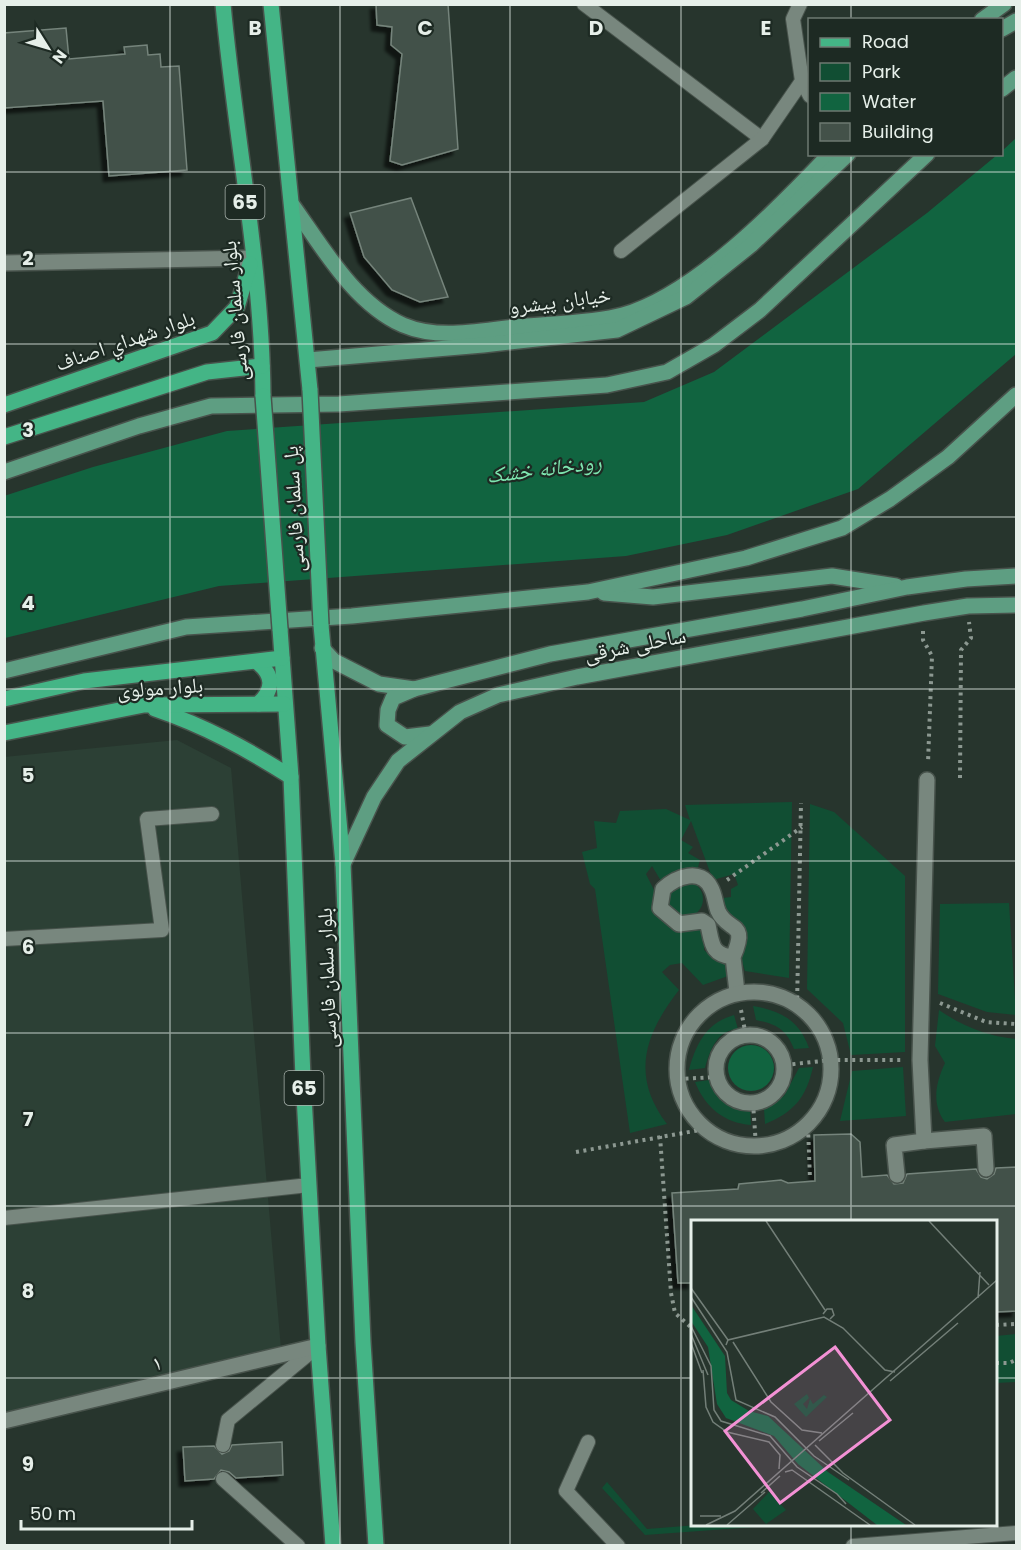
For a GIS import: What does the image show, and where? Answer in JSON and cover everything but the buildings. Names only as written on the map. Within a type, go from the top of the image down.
[{"type":"main road","name":"65","points":[[271,4],[308,360]]},
{"type":"main road","points":[[985,18],[1004,4]]},
{"type":"main road","name":"بلوار سلمان فارسی","points":[[223,5],[252,258],[262,366],[262,396]]},
{"type":"main road","points":[[1003,28],[1017,21]]},
{"type":"main road","points":[[1003,88],[1017,78]]},
{"type":"main road","name":"خیابان پیشرو","points":[[292,207],[333,262],[372,306],[403,325],[432,334],[481,331],[623,315],[674,292],[733,246],[828,156]]},
{"type":"main road","name":"خیابان پیشرو","points":[[308,360],[483,345],[617,330],[686,297],[751,245],[846,156]]},
{"type":"main road","points":[[4,472],[139,426],[210,406],[339,404],[489,394],[607,385],[667,372],[714,345],[760,310],[925,156]]},
{"type":"main road","name":"بلوار شهداي اصناف","points":[[4,405],[212,333],[237,307],[252,258]]},
{"type":"main road","name":"پل سلمان فارسی","points":[[308,360],[321,625]]},
{"type":"main road","points":[[4,437],[207,372],[262,366]]},
{"type":"main road","points":[[4,672],[186,627],[352,616],[588,592],[747,558],[842,528],[890,500],[948,457],[1017,394]]},
{"type":"main road","name":"پل سلمان فارسی","points":[[262,396],[280,629]]},
{"type":"main road","points":[[588,592],[653,597],[832,576],[908,587]]},
{"type":"main road","name":"ساحلی شرقی","points":[[322,648],[334,661],[379,684],[414,689],[550,654],[790,611],[908,587],[966,579],[1017,576]]},
{"type":"main road","name":"ساحلی شرقی","points":[[343,864],[380,788],[398,761],[460,712],[498,695],[599,673],[924,613],[968,606],[1017,605]]},
{"type":"main road","name":"بلوار سلمان فارسی","points":[[321,625],[343,864],[363,1342],[376,1545]]},
{"type":"main road","name":"بلوار سلمان فارسی","points":[[280,629],[291,777],[318,1346],[333,1545]]},
{"type":"main road","name":"بلوار مولوی","points":[[4,699],[84,681],[282,658]]},
{"type":"main road","points":[[257,662],[267,670],[271,682],[268,695],[258,704]]},
{"type":"main road","points":[[414,689],[393,698],[388,710],[387,725],[405,737],[430,734]]},
{"type":"main road","name":"بلوار مولوی","points":[[4,733],[144,705],[284,704]]},
{"type":"main road","points":[[144,705],[197,723],[236,742],[291,777]]},
{"type":"street","points":[[4,263],[252,258]]},
{"type":"street","points":[[924,1141],[920,1060],[927,780]]},
{"type":"street","points":[[733,957],[721,956],[714,950],[708,925],[702,921],[679,924],[660,908],[663,889],[679,877],[691,876],[704,879],[712,890],[717,909],[724,921],[733,924],[738,930],[739,937],[733,957],[737,992]]},
{"type":"street","points":[[763,991],[797,1006],[817,1023],[828,1045],[831,1060],[825,1102],[808,1127],[793,1137],[769,1146],[724,1142],[693,1119],[680,1096],[676,1063],[681,1039],[699,1013],[737,992],[763,991]]},
{"type":"street","points":[[746,1036],[761,1036],[772,1042],[780,1051],[785,1065],[779,1087],[772,1095],[753,1103],[736,1100],[728,1094],[718,1077],[718,1059],[722,1050],[731,1041],[746,1036]]},
{"type":"street","points":[[897,1175],[894,1145],[984,1136],[986,1169]]},
{"type":"street","name":"۱","points":[[4,1421],[318,1346]]},
{"type":"lane","points":[[584,4],[762,139]]},
{"type":"lane","points":[[800,4],[793,19],[802,81],[808,92]]},
{"type":"lane","points":[[621,252],[762,139],[802,81]]},
{"type":"lane","points":[[4,939],[162,930],[147,819],[212,814]]},
{"type":"lane","points":[[4,1218],[309,1185]]},
{"type":"lane","points":[[223,1445],[228,1420],[318,1346]]},
{"type":"lane","points":[[588,1442],[566,1491],[618,1545]]},
{"type":"lane","points":[[223,1479],[298,1545]]},
{"type":"lane","points":[[853,1545],[1017,1533]]},
{"type":"path","points":[[960,778],[961,650],[971,638],[968,606]]},
{"type":"path","points":[[924,613],[923,640],[932,656],[927,780]]},
{"type":"path","points":[[797,1006],[801,803]]},
{"type":"path","points":[[712,890],[802,827]]},
{"type":"path","points":[[737,992],[746,1036]]},
{"type":"path","points":[[922,992],[939,1003],[986,1022],[1017,1024]]},
{"type":"path","points":[[785,1065],[831,1060],[920,1060]]},
{"type":"path","points":[[678,1079],[718,1077]]},
{"type":"path","points":[[753,1103],[756,1146]]},
{"type":"path","points":[[808,1127],[810,1179]]},
{"type":"path","points":[[576,1152],[706,1129]]},
{"type":"path","points":[[660,1136],[673,1303],[675,1313],[691,1326]]},
{"type":"path","points":[[997,1325],[1017,1324]]},
{"type":"path","points":[[997,1364],[1009,1363],[1017,1359]]},
{"type":"shaded area","points":[[177,740],[231,768],[281,1349],[4,1413],[4,757]]},
{"type":"green space","points":[[792,802],[789,978],[745,971],[723,898],[731,897],[731,889],[738,885],[734,874],[713,880],[691,821],[681,840],[693,847],[688,853],[700,860],[697,871],[683,869],[661,881],[652,866],[646,874],[655,892],[654,908],[673,926],[684,929],[698,927],[704,932],[704,950],[715,960],[725,962],[728,976],[703,985],[682,963],[670,965],[662,972],[679,990],[667,1006],[651,1039],[646,1055],[646,1072],[648,1089],[655,1106],[667,1124],[630,1133],[595,889],[590,884],[582,852],[597,848],[594,821],[616,823],[620,811],[666,809],[690,820],[685,805]]},
{"type":"green space","points":[[810,804],[834,812],[905,876],[905,1052],[851,1055],[843,1023],[807,989]]},
{"type":"green space","points":[[685,881],[697,887],[703,899],[697,911],[685,917],[673,911],[667,899],[673,887]]},
{"type":"green space","points":[[1009,903],[1016,1015],[987,1012],[938,994],[940,904]]},
{"type":"green space","points":[[753,1006],[788,1018],[800,1030],[809,1048],[794,1049],[780,1028],[756,1020]]},
{"type":"green space","points":[[939,1010],[976,1030],[1016,1039],[1016,1114],[945,1122],[936,1100],[937,1085],[945,1063],[935,1046]]},
{"type":"green space","points":[[734,1015],[738,1029],[731,1030],[720,1037],[709,1054],[705,1068],[689,1070],[699,1043],[709,1029],[716,1023]]},
{"type":"green space","points":[[813,1067],[807,1087],[797,1103],[784,1114],[765,1124],[764,1109],[784,1096],[799,1068]]},
{"type":"green space","points":[[903,1067],[906,1116],[840,1121],[852,1071]]},
{"type":"green space","points":[[709,1080],[726,1099],[750,1108],[751,1125],[732,1121],[710,1106],[695,1082]]},
{"type":"green space","points":[[1016,1334],[1016,1382],[997,1383],[997,1336]]},
{"type":"green space","points":[[607,1482],[647,1529],[691,1526],[766,1526],[645,1535],[602,1488]]},
{"type":"water","name":"رودخانه خشک","points":[[1016,138],[1016,354],[858,489],[727,535],[626,556],[219,586],[5,638],[4,496],[93,467],[227,431],[644,402],[714,372],[927,213],[996,156],[1003,156],[1003,150]]},
{"type":"water","points":[[756,1045],[768,1051],[773,1059],[773,1077],[768,1085],[760,1090],[746,1091],[738,1088],[731,1081],[728,1063],[731,1055],[738,1048]]}]
